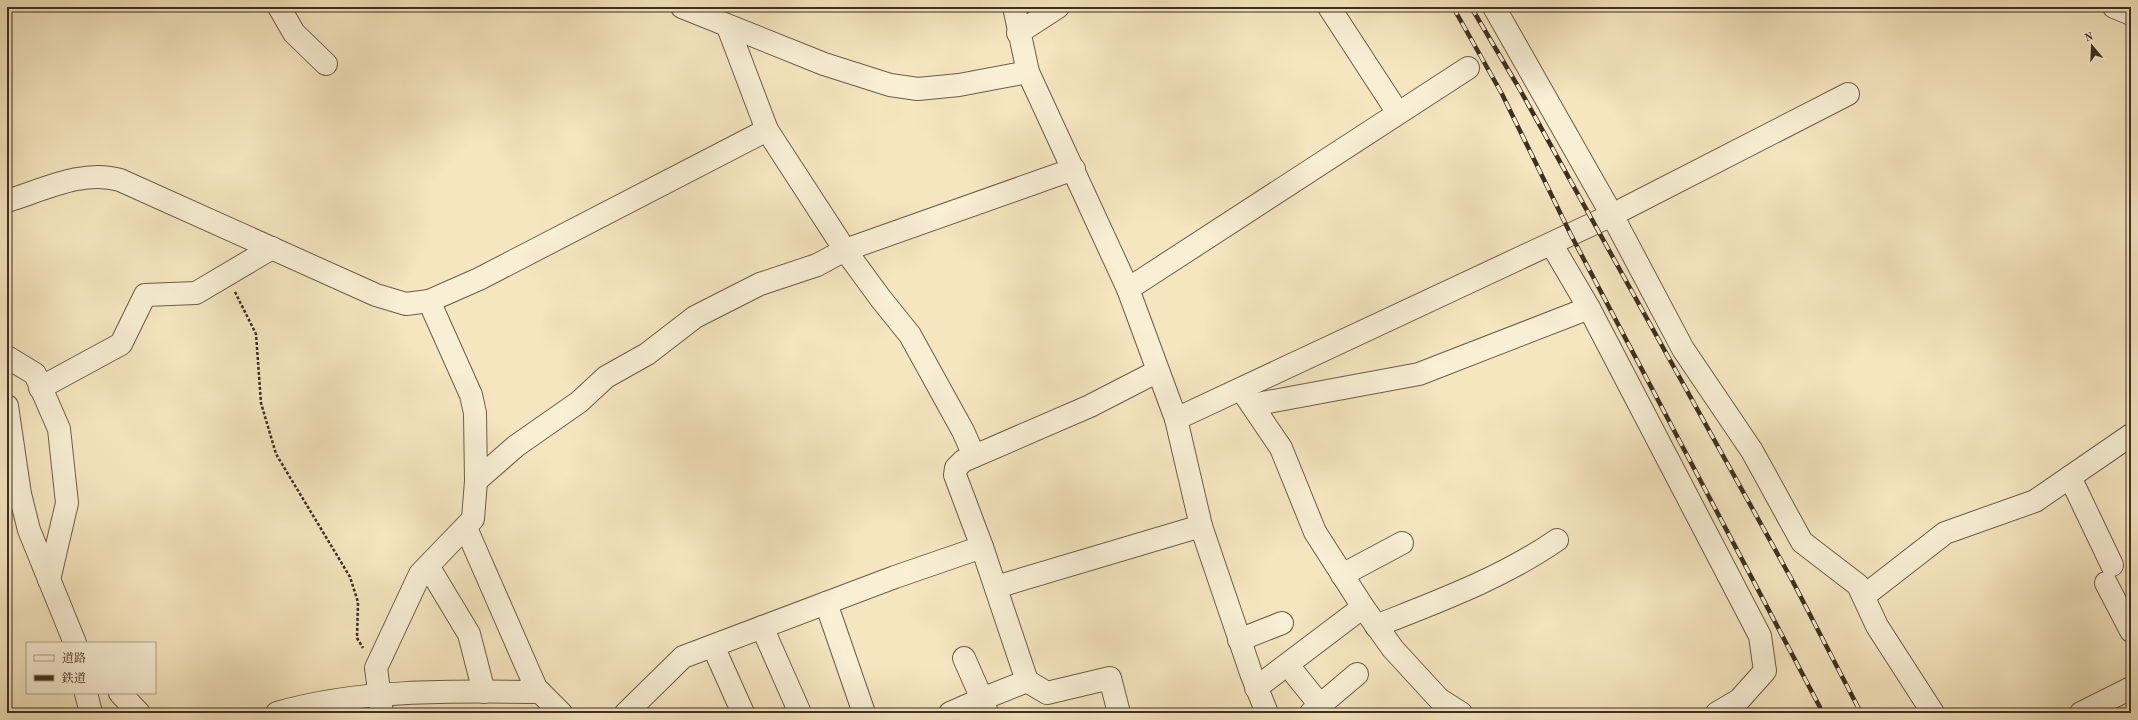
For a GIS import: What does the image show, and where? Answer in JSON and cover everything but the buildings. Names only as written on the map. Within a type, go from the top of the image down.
[{"type":"street","points":[[278,7],[294,33],[326,64]]},
{"type":"street","points":[[1014,7],[1018,33],[1028,72],[1128,289],[1176,419],[1201,526],[1239,640],[1256,688],[1267,713]]},
{"type":"street","points":[[1018,33],[1058,7]]},
{"type":"street","points":[[1329,7],[1398,113]]},
{"type":"street","points":[[1494,7],[1612,216],[1683,349],[1752,451],[1802,542],[1858,585],[1877,626],[1933,713]]},
{"type":"street","points":[[2114,7],[2131,14]]},
{"type":"street","points":[[688,8],[728,27],[824,64],[890,85],[918,89],[959,85],[1028,72]]},
{"type":"street","points":[[728,27],[767,130],[845,250],[910,335],[963,431],[974,456]]},
{"type":"street","points":[[1128,289],[1468,68]]},
{"type":"street","points":[[1176,419],[1247,397],[1612,216],[1848,94]]},
{"type":"street","points":[[7,201],[82,177],[107,176],[120,180],[376,295],[406,304],[429,301],[479,279],[767,130]]},
{"type":"street","points":[[476,481],[516,446],[579,402],[606,377],[646,354],[695,317],[760,284],[817,265],[845,250],[1074,169]]},
{"type":"street","points":[[1552,245],[1589,308],[1760,636],[1765,671],[1730,710]]},
{"type":"street","points":[[40,388],[121,344],[145,295],[196,293],[272,248]]},
{"type":"street","points":[[381,705],[376,668],[420,574],[466,528],[473,519],[476,481],[475,413],[471,395],[429,301]]},
{"type":"street","points":[[1247,397],[1419,374],[1589,308]]},
{"type":"street","points":[[7,357],[35,374],[59,428],[66,503],[49,580]]},
{"type":"street","points":[[1119,713],[1110,678],[1047,693],[1027,680],[982,547],[954,475],[956,468],[963,461],[1090,406],[1158,371]]},
{"type":"street","points":[[1247,397],[1281,448],[1315,532],[1363,607],[1393,650],[1439,699],[1460,713]]},
{"type":"street","points":[[7,406],[14,496],[75,642]]},
{"type":"street","points":[[1864,596],[1945,533],[2035,501],[2131,435]]},
{"type":"street","points":[[2070,477],[2131,631]]},
{"type":"street","points":[[996,588],[1201,526]]},
{"type":"street","points":[[466,528],[536,688],[561,713]]},
{"type":"street","points":[[1376,626],[1469,589],[1529,560],[1557,540]]},
{"type":"street","points":[[1342,575],[1402,543]]},
{"type":"street","points":[[626,713],[683,657],[826,603],[982,547]]},
{"type":"street","points":[[428,566],[468,634],[484,692]]},
{"type":"street","points":[[826,603],[864,713]]},
{"type":"street","points":[[1256,688],[1363,607]]},
{"type":"street","points":[[1239,640],[1282,623]]},
{"type":"street","points":[[762,627],[800,713]]},
{"type":"street","points":[[713,646],[743,713]]},
{"type":"street","points":[[964,658],[984,706]]},
{"type":"street","points":[[1295,674],[1316,709],[1357,674]]},
{"type":"street","points":[[950,713],[984,706],[1027,680]]},
{"type":"street","points":[[2081,713],[2131,688]]},
{"type":"street","points":[[277,713],[303,705],[381,705],[484,692],[540,692]]},
{"type":"street","points":[[86,694],[91,713]]},
{"type":"street","points":[[121,694],[139,713]]},
{"type":"path","points":[[227,275],[256,334],[261,403],[276,454],[350,577],[358,602],[358,638],[376,668]]},
{"type":"railway","points":[[1453,7],[1502,94],[1571,235],[1823,713]]},
{"type":"railway","points":[[1471,7],[1519,88],[1792,580],[1861,713]]}]
